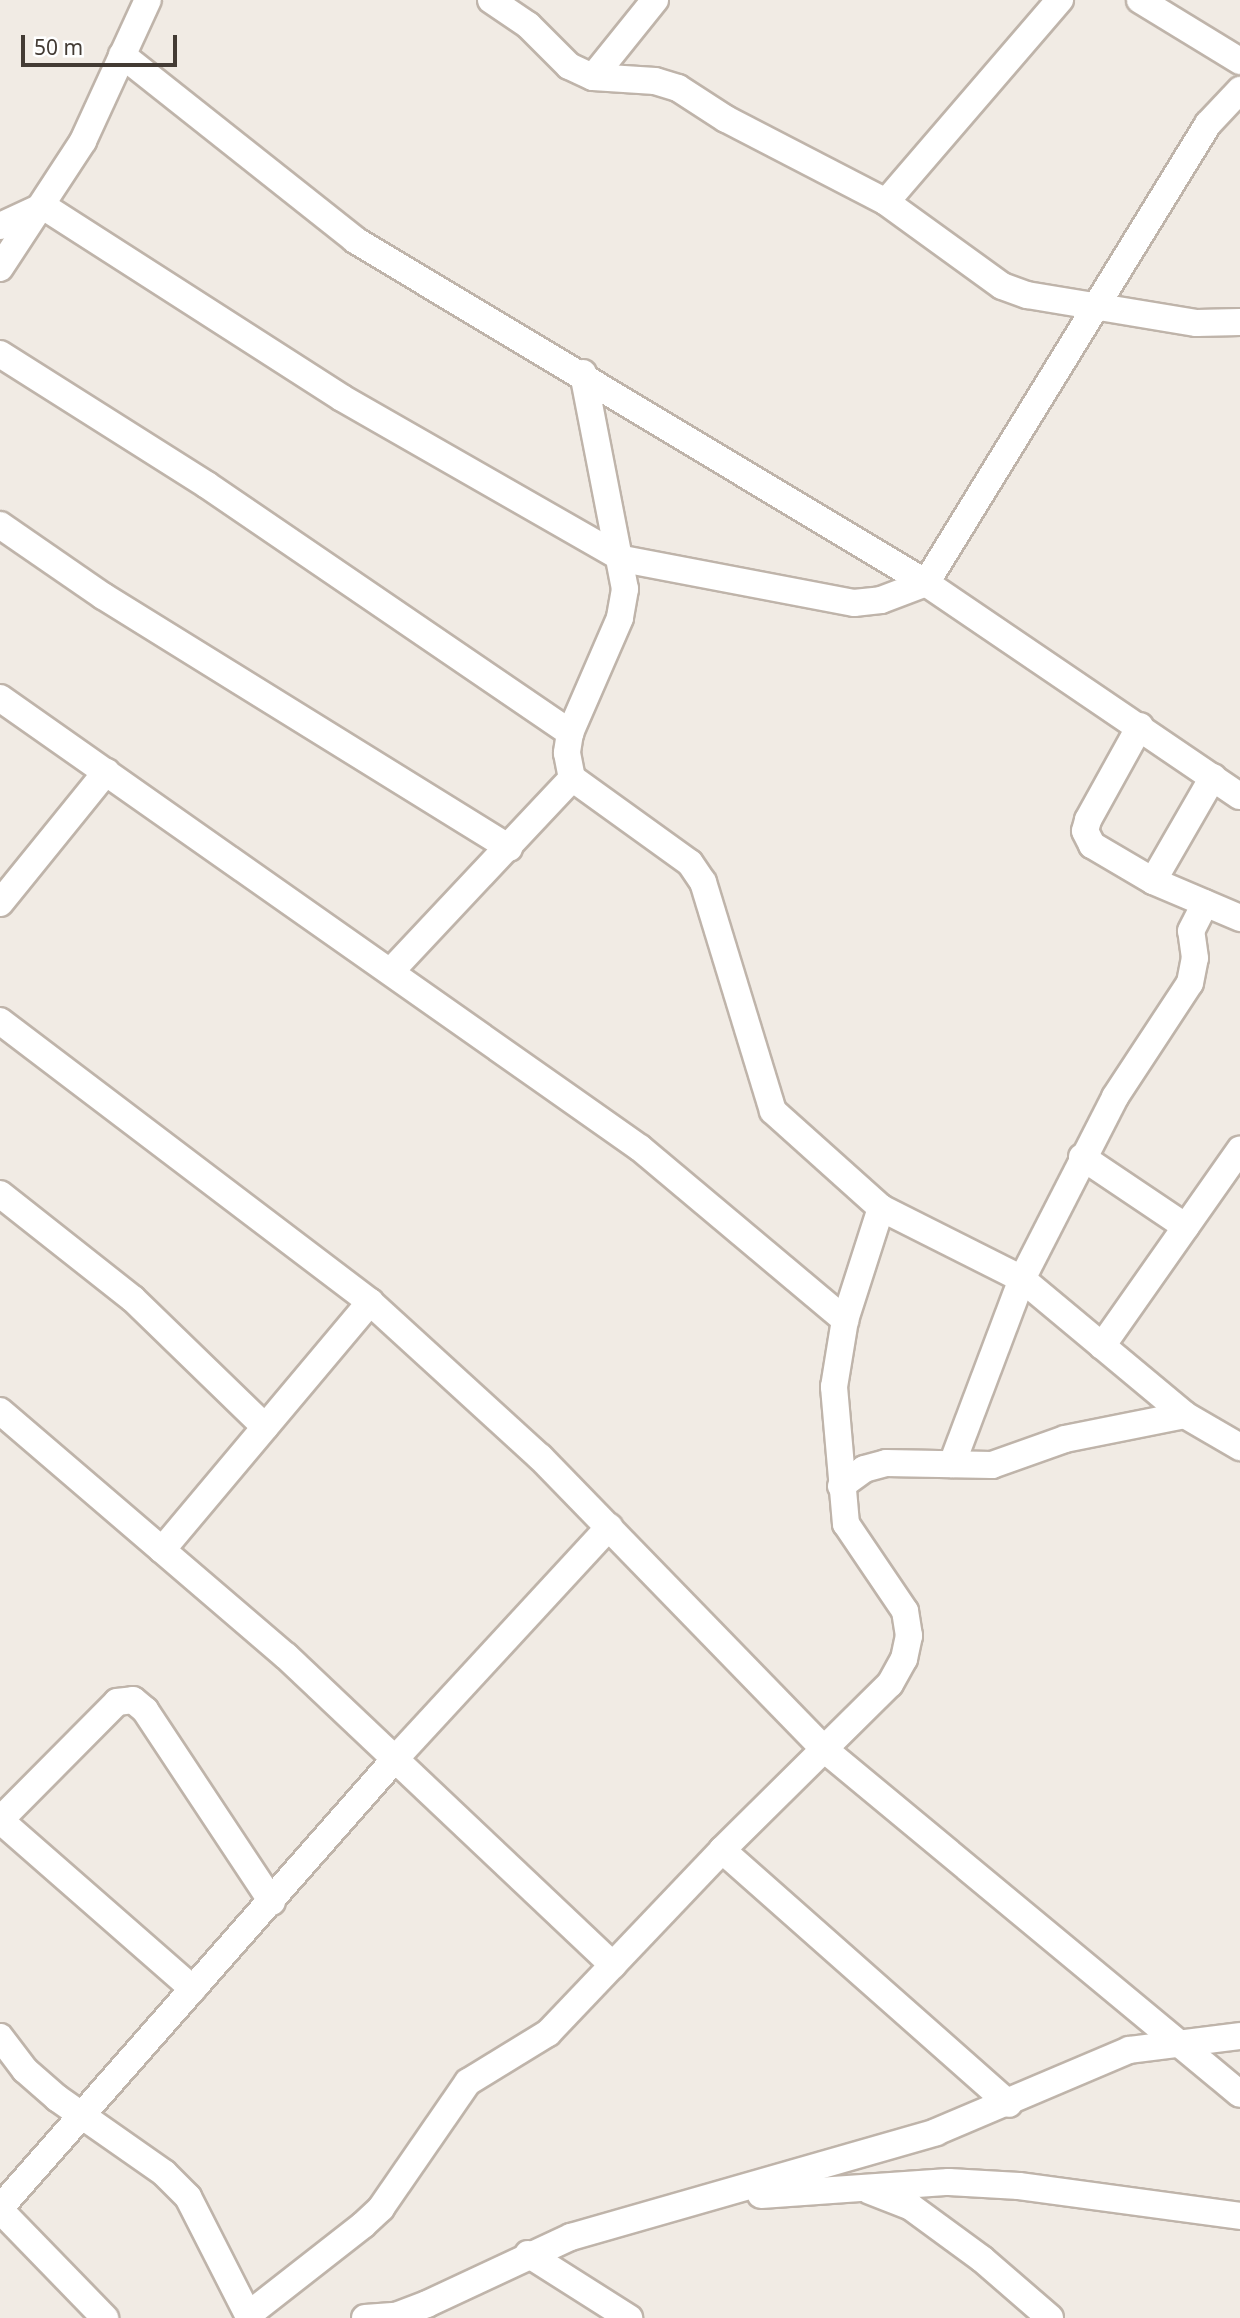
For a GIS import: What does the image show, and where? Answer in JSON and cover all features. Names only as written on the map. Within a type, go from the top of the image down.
[{"type":"street","points":[[0,268],[83,141],[148,0]]},
{"type":"street","points":[[491,0],[528,25],[569,66],[593,77],[656,81],[678,88],[726,120],[886,202],[1002,286],[1027,296],[1197,323],[1240,322]]},
{"type":"street","points":[[593,77],[655,0]]},
{"type":"street","points":[[886,202],[1060,0]]},
{"type":"street","points":[[1140,0],[1240,61]]},
{"type":"street","points":[[122,55],[355,240],[583,373],[926,583],[1240,796]]},
{"type":"street","points":[[43,206],[342,398],[623,559],[854,603],[881,600],[926,583],[1098,308],[1208,124],[1240,89]]},
{"type":"street","points":[[0,226],[43,206]]},
{"type":"street","points":[[0,354],[207,485],[570,733]]},
{"type":"street","points":[[583,373],[623,559],[625,589],[620,618],[570,733],[567,753],[572,778],[690,863],[713,912],[773,1111],[881,1208],[1022,1279],[1185,1415],[1240,1447]]},
{"type":"street","points":[[0,525],[103,596],[509,848]]},
{"type":"street","points":[[0,698],[392,970],[640,1148],[845,1320]]},
{"type":"street","points":[[1140,726],[1085,831],[1092,845],[1153,881],[1240,918]]},
{"type":"street","points":[[0,903],[106,772]]},
{"type":"street","points":[[1153,881],[1213,777]]},
{"type":"street","points":[[392,970],[572,778]]},
{"type":"street","points":[[953,1464],[1022,1279],[1082,1157],[1115,1097],[1190,983],[1195,958],[1191,931],[1205,903]]},
{"type":"street","points":[[0,1021],[370,1302],[540,1457],[824,1749],[1240,2094]]},
{"type":"street","points":[[1102,1346],[1240,1150]]},
{"type":"street","points":[[1082,1157],[1186,1227]]},
{"type":"street","points":[[0,1194],[124,1291],[265,1427]]},
{"type":"street","points":[[246,2317],[381,2207],[468,2082],[548,2032],[722,1850],[890,1684],[904,1659],[909,1636],[905,1611],[846,1524],[834,1387],[845,1320],[881,1208]]},
{"type":"street","points":[[162,1550],[370,1302]]},
{"type":"street","points":[[0,1410],[286,1656],[613,1965]]},
{"type":"street","points":[[841,1486],[864,1469],[886,1463],[992,1465],[1065,1439],[1185,1415]]},
{"type":"street","points":[[105,2318],[0,2209],[395,1759],[609,1527]]},
{"type":"street","points":[[193,1989],[0,1820],[117,1702],[133,1700],[145,1710],[272,1902]]},
{"type":"street","points":[[722,1850],[1009,2104]]},
{"type":"street","points":[[365,2318],[396,2316],[427,2304],[528,2254],[695,2201],[936,2132],[1009,2104],[1129,2050],[1240,2036]]},
{"type":"street","points":[[0,2037],[25,2070],[83,2116],[164,2173],[188,2197],[246,2317]]},
{"type":"street","points":[[695,2201],[855,2186],[948,2182],[1018,2186],[1240,2216]]},
{"type":"street","points":[[855,2186],[911,2207],[982,2259],[1050,2318]]},
{"type":"street","points":[[528,2254],[629,2318]]},
{"type":"street","points":[[246,2317],[279,2318]]}]
